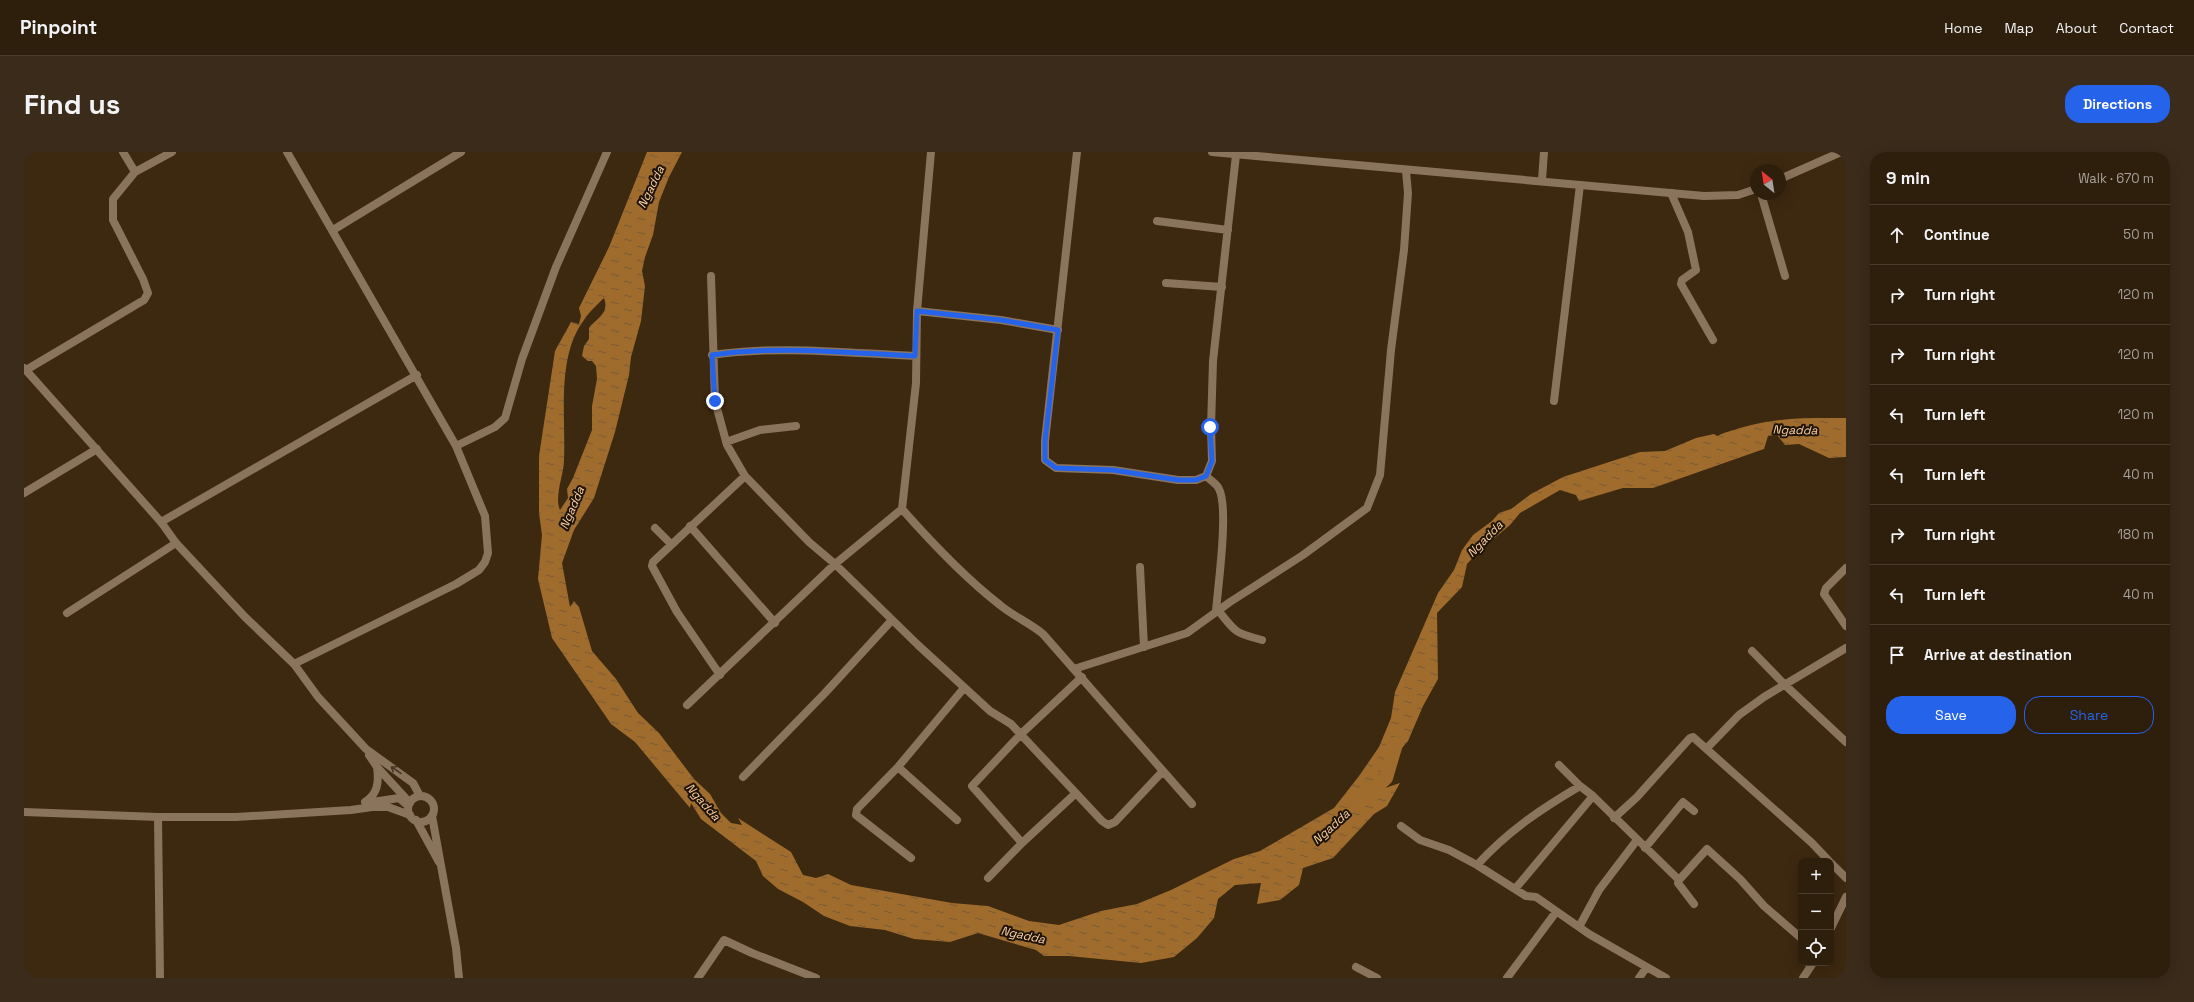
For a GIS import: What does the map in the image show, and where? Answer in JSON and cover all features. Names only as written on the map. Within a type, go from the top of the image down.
[{"type":"street","points":[[123,152],[135,172]]},
{"type":"street","points":[[172,152],[135,172],[112,199],[113,220],[143,279],[148,293],[144,300],[25,369],[49,399],[97,449],[161,522],[176,543],[245,617],[294,664],[318,697],[366,749],[413,784],[420,796],[425,797],[432,803],[434,807],[432,816],[443,869],[456,948],[459,978]]},
{"type":"street","points":[[287,152],[417,375],[456,446],[485,516],[488,553],[485,562],[479,570],[456,584],[294,664]]},
{"type":"street","points":[[332,230],[448,155],[461,152]]},
{"type":"street","points":[[456,446],[495,427],[505,418],[522,359],[556,267],[607,152]]},
{"type":"street","points":[[687,706],[835,564],[902,509],[916,383],[915,356],[917,311],[930,152]]},
{"type":"street","points":[[1077,152],[1045,441],[1045,460],[1056,468],[1113,470],[1178,480],[1196,480],[1206,476],[1212,461],[1210,427],[1213,361],[1236,155]]},
{"type":"street","points":[[1212,152],[1406,171],[1542,180],[1671,193],[1720,196],[1738,195],[1750,191]]},
{"type":"street","points":[[1542,180],[1544,152]]},
{"type":"street","points":[[1786,176],[1841,152]]},
{"type":"street","points":[[1074,669],[1187,633],[1217,611],[1303,555],[1367,508],[1380,475],[1391,350],[1404,250],[1408,193],[1406,171]]},
{"type":"street","points":[[1554,401],[1580,185]]},
{"type":"street","points":[[1671,193],[1688,232],[1696,270],[1682,280],[1681,284],[1713,340]]},
{"type":"street","points":[[1763,200],[1785,276]]},
{"type":"street","points":[[1157,221],[1228,230]]},
{"type":"street","points":[[711,276],[712,355],[715,401],[726,442],[745,476],[809,542],[835,564],[964,688],[990,711],[1011,724],[1102,821],[1108,825],[1122,816],[1163,771]]},
{"type":"street","points":[[1166,283],[1222,287]]},
{"type":"street","points":[[917,311],[1001,320],[1058,330]]},
{"type":"street","points":[[712,355],[744,350],[827,350],[915,356]]},
{"type":"street","points":[[161,522],[417,375]]},
{"type":"street","points":[[726,442],[760,430],[796,426]]},
{"type":"street","points":[[24,494],[97,449]]},
{"type":"street","points":[[720,675],[677,612],[653,569],[653,562],[745,476]]},
{"type":"street","points":[[1206,476],[1219,488],[1222,504],[1223,522],[1217,611],[1234,631],[1239,634],[1262,640]]},
{"type":"street","points":[[902,509],[941,554],[1001,606],[1029,622],[1043,634],[1192,804]]},
{"type":"street","points":[[690,526],[775,623]]},
{"type":"street","points":[[655,528],[671,544]]},
{"type":"street","points":[[67,613],[176,543]]},
{"type":"street","points":[[1140,567],[1144,647]]},
{"type":"street","points":[[1846,568],[1826,588],[1824,594],[1846,626]]},
{"type":"street","points":[[743,777],[825,693],[892,620]]},
{"type":"street","points":[[1706,748],[1740,715],[1764,697],[1846,648]]},
{"type":"street","points":[[1752,652],[1784,685],[1846,742]]},
{"type":"street","points":[[1022,843],[972,786],[1021,734],[1082,678]]},
{"type":"street","points":[[911,858],[856,815],[857,809],[898,768],[964,688]]},
{"type":"street","points":[[1614,818],[1637,797],[1690,738],[1693,737],[1812,843],[1826,858]]},
{"type":"street","points":[[366,749],[377,767],[409,805],[413,818],[443,869]]},
{"type":"street","points":[[1558,765],[1593,796],[1645,848],[1680,880]]},
{"type":"street","points":[[351,810],[372,797],[377,788],[377,767]]},
{"type":"street","points":[[898,768],[957,820]]},
{"type":"street","points":[[1477,865],[1527,818],[1580,786]]},
{"type":"street","points":[[988,878],[1022,843],[1076,793]]},
{"type":"street","points":[[409,805],[420,796]]},
{"type":"street","points":[[1515,890],[1593,796]]},
{"type":"street","points":[[363,803],[399,798],[409,805]]},
{"type":"street","points":[[1645,848],[1683,802],[1694,811]]},
{"type":"street","points":[[24,812],[158,817],[236,817],[351,810],[372,806],[388,807],[413,818],[425,821],[432,816]]},
{"type":"street","points":[[158,817],[160,978]]},
{"type":"street","points":[[1401,826],[1420,840],[1449,850],[1477,865],[1526,896],[1536,897],[1579,927],[1646,968],[1666,978]]},
{"type":"street","points":[[1579,927],[1599,890],[1637,840]]},
{"type":"street","points":[[1694,904],[1678,883],[1707,849],[1740,879],[1764,906],[1798,935]]},
{"type":"street","points":[[1834,866],[1846,878]]},
{"type":"street","points":[[1834,922],[1846,897]]},
{"type":"street","points":[[1507,978],[1556,912]]},
{"type":"street","points":[[698,978],[724,940],[752,953],[816,978]]},
{"type":"street","points":[[1803,978],[1811,966]]},
{"type":"street","points":[[1356,967],[1377,978]]},
{"type":"street","points":[[1639,978],[1646,968]]},
{"type":"water","points":[[647,152],[682,152],[669,177],[659,202],[653,235],[645,257],[642,271],[645,286],[641,321],[631,357],[629,375],[615,432],[594,498],[574,530],[562,563],[570,607],[574,601],[579,607],[592,651],[616,679],[638,713],[659,733],[694,779],[710,794],[721,813],[731,823],[742,825],[738,818],[791,852],[803,875],[816,878],[828,874],[851,885],[952,903],[988,906],[1029,921],[1059,925],[1101,911],[1137,904],[1171,890],[1234,859],[1260,851],[1334,808],[1379,747],[1391,718],[1395,692],[1438,593],[1454,570],[1462,550],[1473,535],[1492,521],[1499,513],[1511,509],[1531,494],[1563,477],[1640,452],[1665,451],[1696,438],[1714,434],[1717,436],[1754,424],[1780,420],[1805,418],[1846,418],[1846,457],[1829,458],[1799,444],[1785,445],[1777,435],[1768,436],[1764,449],[1653,488],[1623,488],[1579,501],[1576,495],[1560,490],[1520,513],[1510,525],[1480,550],[1467,564],[1462,587],[1437,613],[1438,679],[1423,706],[1408,741],[1361,796],[1400,783],[1387,806],[1374,814],[1333,858],[1303,868],[1299,885],[1280,900],[1257,904],[1261,883],[1235,885],[1218,899],[1214,918],[1197,938],[1174,957],[1141,963],[1069,956],[1044,956],[1036,950],[978,933],[950,942],[914,939],[885,930],[850,926],[824,916],[803,902],[778,889],[763,876],[756,861],[701,819],[691,803],[690,808],[635,742],[611,724],[552,638],[538,579],[542,535],[539,513],[539,456],[555,351],[571,322],[579,324],[581,316],[579,308],[609,247]],"holes":[[[604,298],[604,312],[589,328],[589,339],[584,346],[582,356],[588,361],[592,361],[596,366],[597,379],[592,406],[592,430],[573,478],[567,489],[568,498],[560,510],[558,499],[564,466],[564,388],[569,351],[575,335],[586,317]]]},
{"type":"waterway","name":"Ngadda","points":[[1355,806],[1386,778],[1396,744]]},
{"type":"route","points":[[715,401],[712,355],[744,350],[827,350],[866,354],[915,356],[917,311],[1001,320],[1058,330],[1045,441],[1045,460],[1056,468],[1113,470],[1178,480],[1196,480],[1206,476],[1212,461],[1210,427]]}]
